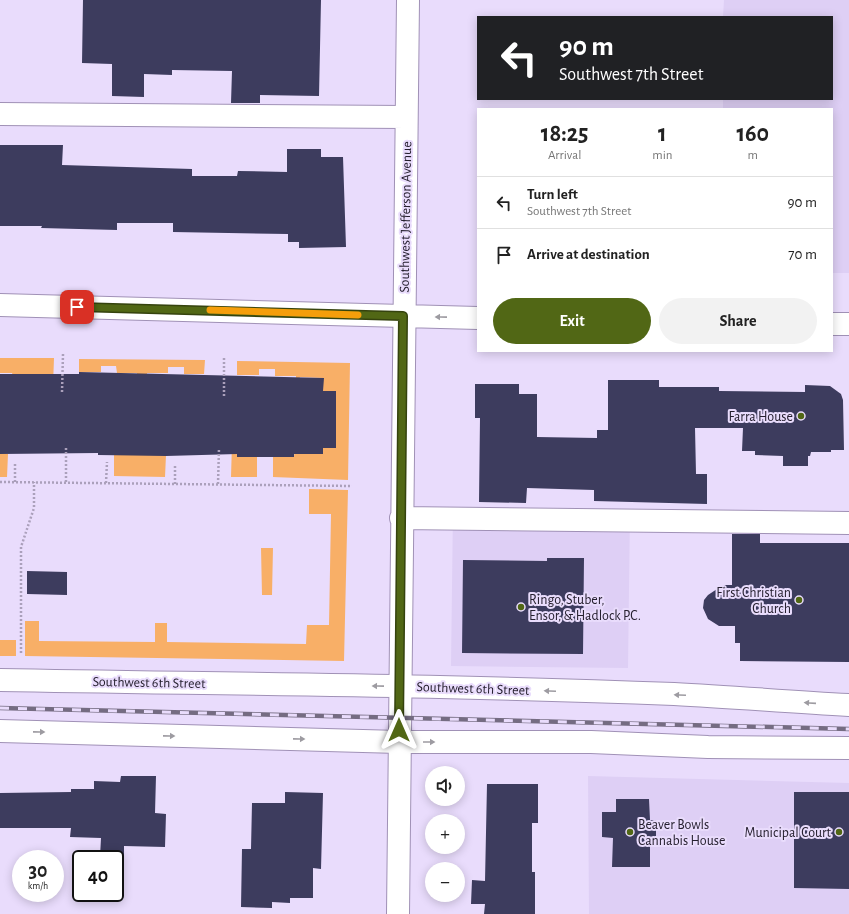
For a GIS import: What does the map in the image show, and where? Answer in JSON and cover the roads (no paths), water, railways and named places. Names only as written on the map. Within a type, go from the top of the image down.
[{"type":"street","name":"Southwest Jefferson Avenue","points":[[398,914],[403,316],[408,0]]},
{"type":"street","points":[[0,114],[406,116]]},
{"type":"street","points":[[0,305],[477,318]]},
{"type":"street","points":[[833,324],[849,324]]},
{"type":"street","points":[[401,518],[849,523]]},
{"type":"street","name":"Southwest 6th Street","points":[[0,680],[400,686],[675,694],[849,705]]},
{"type":"street","points":[[0,731],[399,742],[584,742],[708,747],[849,748]]},
{"type":"railway","points":[[0,708],[849,729]]},
{"type":"place","name":"Farra House","points":[[801,416]]},
{"type":"place","name":"First Christian Church","points":[[799,600]]},
{"type":"place","name":"Ringo, Stuber, Ensor, & Hadlock P.C.","points":[[521,607]]},
{"type":"place","name":"Beaver Bowls Cannabis House","points":[[630,832]]},
{"type":"place","name":"Municipal Court","points":[[839,832]]}]
